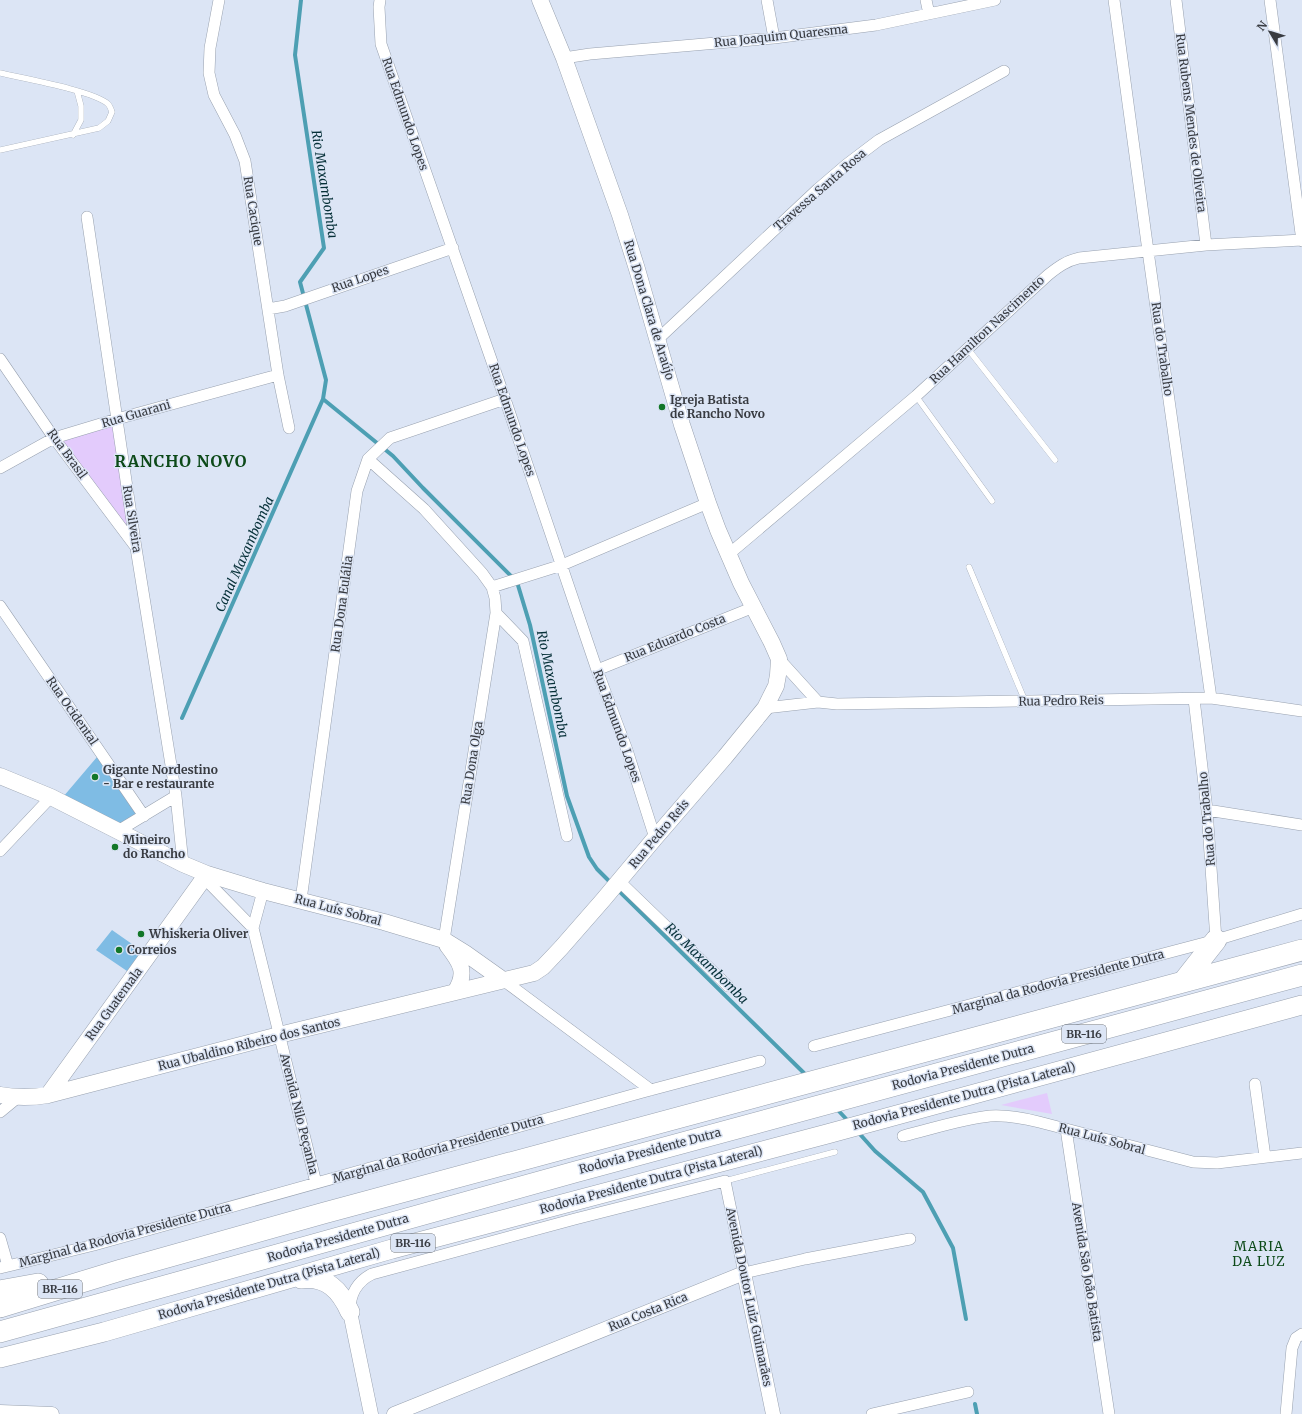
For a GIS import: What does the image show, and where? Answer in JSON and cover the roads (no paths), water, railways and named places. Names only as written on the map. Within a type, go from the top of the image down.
[{"type":"highway","points":[[1183,982],[1216,940]]},
{"type":"highway","name":"Rodovia Presidente Dutra","points":[[0,1307],[121,1270],[324,1213],[1302,950]]},
{"type":"highway","name":"Rodovia Presidente Dutra","points":[[0,1332],[575,1172],[1302,975]]},
{"type":"highway","name":"Rodovia Presidente Dutra (Pista Lateral)","points":[[0,1358],[104,1332],[392,1249],[826,1134],[1302,1005]]},
{"type":"highway","points":[[0,1291],[121,1270]]},
{"type":"highway","points":[[281,1281],[306,1278],[326,1282],[340,1295],[350,1312]]},
{"type":"highway","points":[[0,1365],[94,1339],[104,1332]]},
{"type":"main road","name":"Rua Dona Clara de Araújo","points":[[540,0],[564,58],[615,202],[637,269],[682,425],[708,503],[729,554],[779,659],[776,686],[765,708]]},
{"type":"main road","name":"Rua Pedro Reis","points":[[503,980],[534,973],[543,967],[603,900],[765,708]]},
{"type":"main road","name":"Rua Luís Sobral","points":[[0,776],[51,797],[206,876],[384,922],[444,940],[503,980]]},
{"type":"main road","name":"Rua Guatemala","points":[[48,1095],[206,876]]},
{"type":"main road","points":[[444,940],[458,960],[462,970],[462,978],[455,992]]},
{"type":"main road","name":"Rua Ubaldino Ribeiro dos Santos","points":[[0,1095],[17,1098],[32,1098],[48,1095],[279,1035],[503,980]]},
{"type":"street","name":"Rua Cacique","points":[[219,0],[210,48],[209,73],[214,95],[235,135],[246,161],[278,375],[289,428]]},
{"type":"street","name":"Rua Edmundo Lopes","points":[[380,0],[381,44],[505,399],[597,670],[627,750],[655,838]]},
{"type":"street","points":[[767,0],[774,38]]},
{"type":"street","points":[[926,0],[929,14]]},
{"type":"street","name":"Rua Joaquim Quaresma","points":[[564,58],[590,54],[774,38],[876,25],[995,0]]},
{"type":"street","name":"Rua do Trabalho","points":[[1114,0],[1148,251],[1212,698]]},
{"type":"street","name":"Rua Rubens Mendes de Oliveira","points":[[1176,0],[1206,245]]},
{"type":"street","points":[[1270,0],[1302,241]]},
{"type":"street","name":"Travessa Santa Rosa","points":[[658,339],[818,189],[846,165],[879,140],[1004,70]]},
{"type":"street","name":"Rua Silveira","points":[[87,217],[136,548],[176,796],[183,864]]},
{"type":"street","name":"Rua Hamilton Nascimento","points":[[729,554],[916,396],[1048,274],[1061,264],[1079,258],[1206,245],[1302,241]]},
{"type":"street","name":"Rua Lopes","points":[[268,309],[285,306],[452,248]]},
{"type":"street","name":"Rua Brasil","points":[[0,359],[54,438],[136,548]]},
{"type":"street","name":"Rua Guarani","points":[[0,468],[54,438],[117,419],[278,375]]},
{"type":"street","name":"Rua Dona Eulália","points":[[301,900],[357,491],[370,457],[390,438],[505,399]]},
{"type":"street","name":"Rua Dona Olga","points":[[370,457],[424,509],[463,552],[492,587],[496,598],[496,614],[444,940]]},
{"type":"street","points":[[492,587],[562,565],[708,503]]},
{"type":"street","name":"Rua Ocidental","points":[[0,606],[144,816]]},
{"type":"street","name":"Rua Eduardo Costa","points":[[597,670],[754,607]]},
{"type":"street","points":[[496,614],[523,641],[567,836]]},
{"type":"street","points":[[779,659],[818,702]]},
{"type":"street","name":"Rua Pedro Reis","points":[[765,708],[818,702],[837,704],[1212,698],[1302,711]]},
{"type":"street","name":"Rua do Trabalho","points":[[1194,699],[1207,810],[1216,940]]},
{"type":"street","points":[[118,831],[176,796]]},
{"type":"street","points":[[0,851],[51,797]]},
{"type":"street","points":[[1207,810],[1302,825]]},
{"type":"street","points":[[206,876],[253,928]]},
{"type":"street","points":[[618,882],[728,986]]},
{"type":"street","name":"Avenida Nilo Peçanha","points":[[263,890],[253,928],[316,1183]]},
{"type":"street","name":"Marginal da Rodovia Presidente Dutra","points":[[814,1046],[1216,940],[1302,914]]},
{"type":"street","name":"Rua Luís Sobral","points":[[503,980],[651,1090]]},
{"type":"street","name":"Marginal da Rodovia Presidente Dutra","points":[[4,1267],[94,1245],[760,1061]]},
{"type":"street","points":[[1255,1084],[1265,1157]]},
{"type":"street","points":[[0,1112],[17,1098]]},
{"type":"street","name":"Rua Luís Sobral","points":[[903,1136],[966,1120],[991,1116],[1026,1119],[1193,1162],[1217,1163],[1302,1153]]},
{"type":"street","name":"Avenida São João Batista","points":[[1066,1129],[1109,1414]]},
{"type":"street","points":[[371,1414],[350,1312],[350,1300],[354,1291],[364,1279],[372,1274],[575,1219],[725,1181]]},
{"type":"street","name":"Avenida Doutor Luiz Guimarães","points":[[725,1181],[773,1414]]},
{"type":"street","points":[[0,1238],[4,1267]]},
{"type":"street","name":"Rua Costa Rica","points":[[394,1414],[744,1273],[910,1239]]},
{"type":"street","points":[[1286,1414],[1292,1348],[1296,1338],[1302,1334]]},
{"type":"street","points":[[872,1414],[968,1392]]},
{"type":"street","points":[[0,1412],[52,1414]]},
{"type":"lane","points":[[0,73],[77,91],[102,99],[109,104],[112,112],[108,121],[99,128],[0,150]]},
{"type":"lane","points":[[73,135],[81,120],[81,106],[77,91]]},
{"type":"lane","points":[[968,349],[1055,460]]},
{"type":"lane","points":[[916,396],[992,501]]},
{"type":"lane","points":[[969,567],[1026,702]]},
{"type":"lane","points":[[725,1181],[835,1152]]},
{"type":"waterway","name":"Rio Maxambomba","points":[[182,718],[323,399],[326,380],[300,282],[324,248],[295,55],[301,0]]},
{"type":"waterway","name":"Rio Maxambomba","points":[[323,399],[393,456],[517,582],[530,625],[567,796],[589,857],[597,869],[612,884]]},
{"type":"waterway","name":"Rio Maxambomba","points":[[617,889],[807,1076]]},
{"type":"waterway","name":"Rio Maxambomba","points":[[836,1108],[849,1122]]},
{"type":"waterway","name":"Rio Maxambomba","points":[[858,1132],[875,1151],[923,1192],[953,1248],[966,1319]]},
{"type":"waterway","name":"Rio Maxambomba","points":[[975,1404],[977,1414]]},
{"type":"place","name":"Igreja Batista de Rancho Novo","points":[[662,407]]},
{"type":"place","name":"Gigante Nordestino - Bar e restaurante","points":[[95,777]]},
{"type":"place","name":"Mineiro do Rancho","points":[[115,847]]},
{"type":"place","name":"Whiskeria Oliver","points":[[141,934]]},
{"type":"place","name":"Correios","points":[[119,950]]},
{"type":"district","name":"RANCHO NOVO","points":[[181,461]]},
{"type":"district","name":"MARIA DA LUZ","points":[[1259,1254]]},
{"type":"water label","name":"Canal Maxambomba","points":[[244,554]]}]
